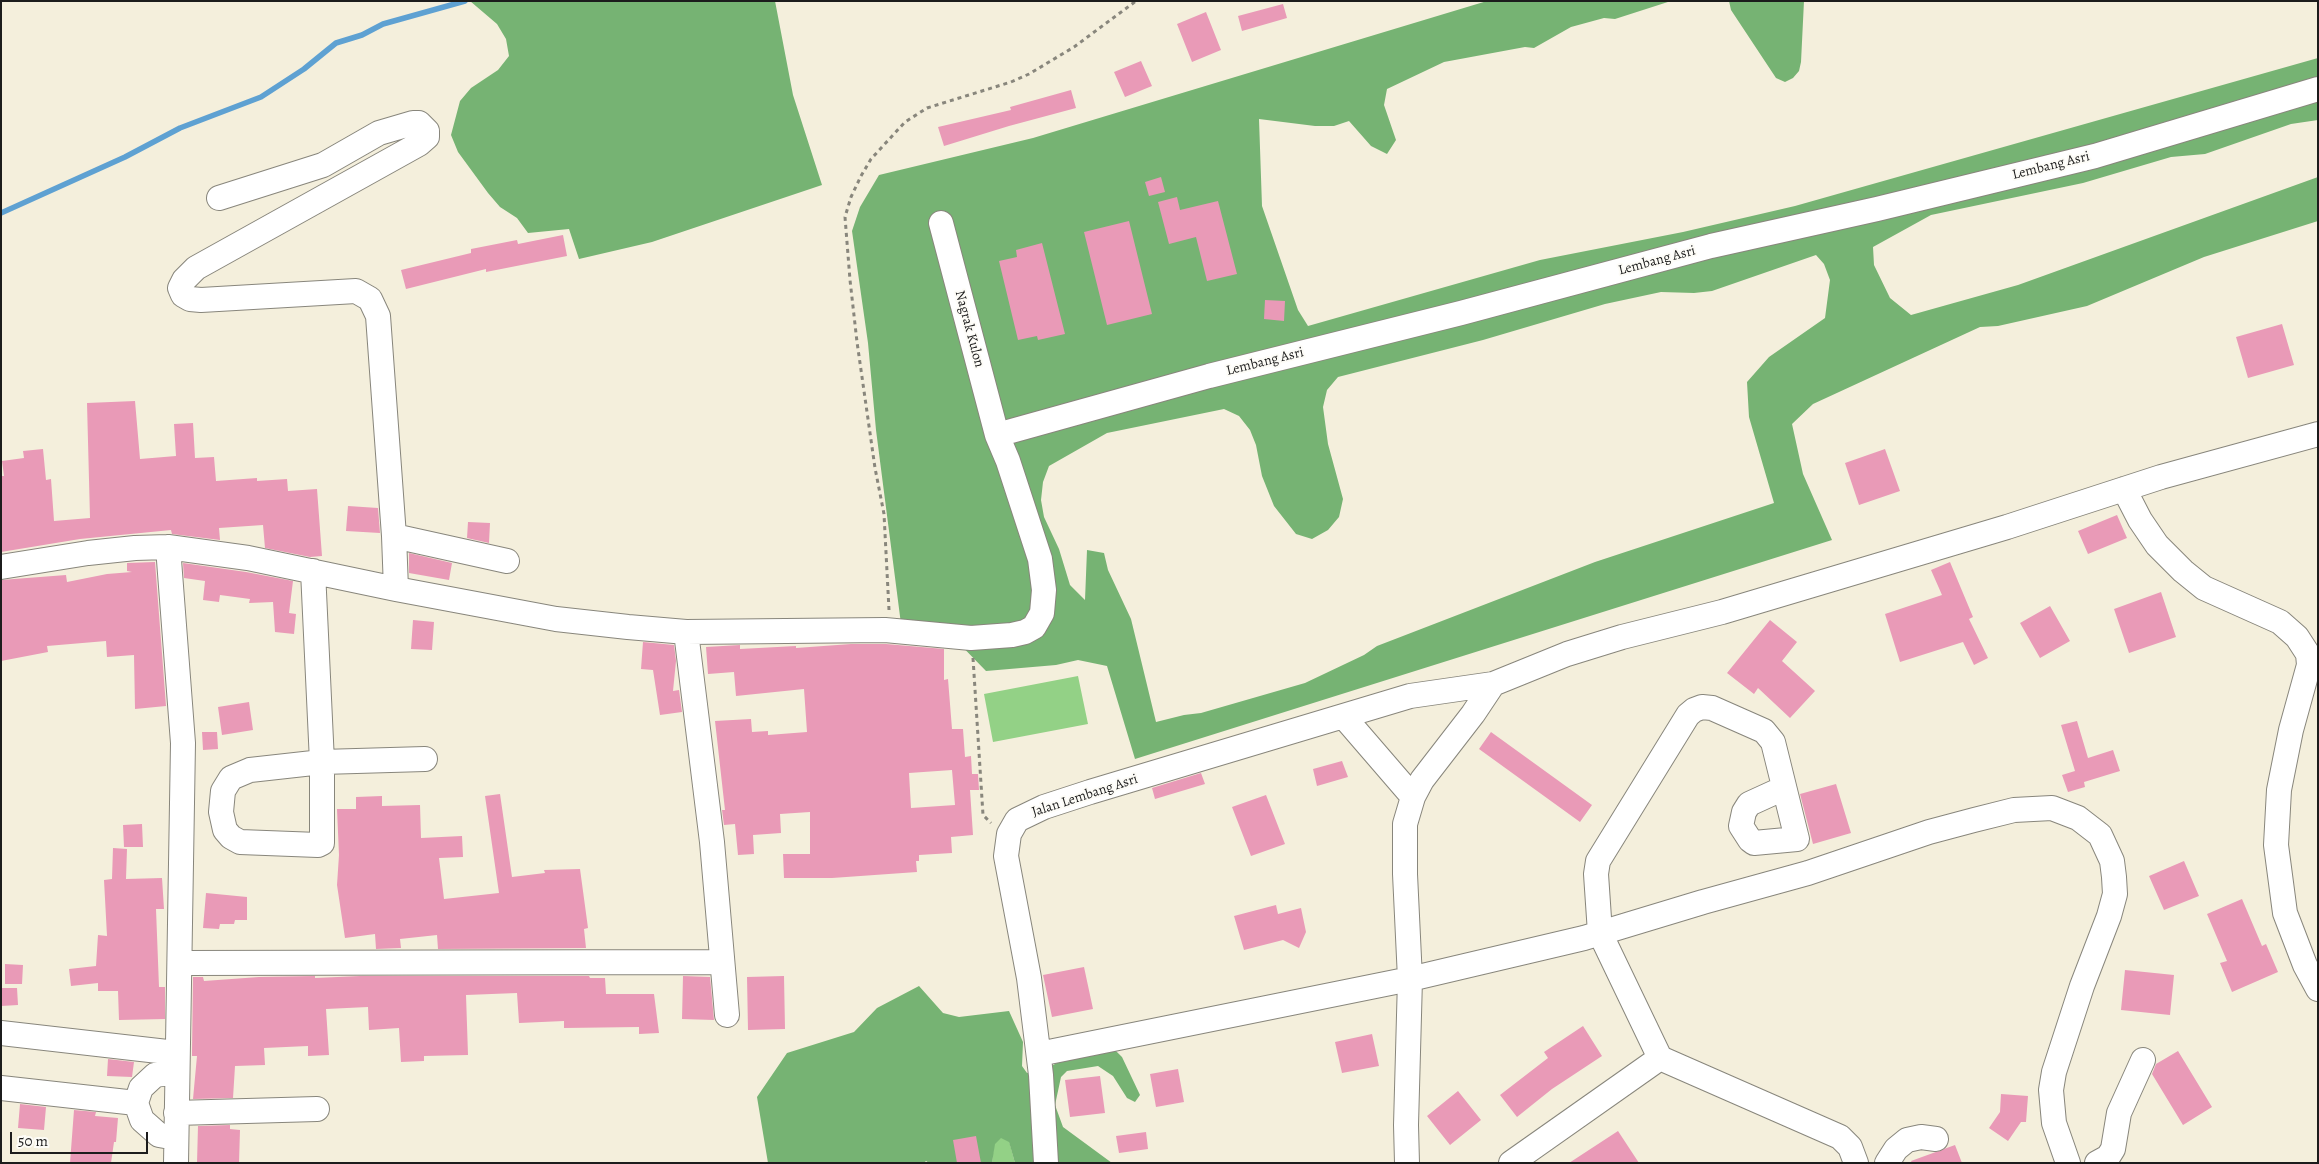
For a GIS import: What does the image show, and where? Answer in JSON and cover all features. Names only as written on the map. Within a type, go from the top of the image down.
[{"type":"street","name":"Lembang Asri","points":[[997,435],[1209,376],[1461,313],[1711,246],[2095,156],[2318,89]]},
{"type":"street","points":[[219,198],[323,165],[379,133],[419,123],[427,131],[427,136],[419,144],[196,268],[184,280],[180,288],[183,294],[190,298],[201,300],[356,291],[370,299],[378,316],[394,536],[396,590]]},
{"type":"street","name":"Nagrak Kulon","points":[[1,567],[88,553],[168,547],[248,558],[396,590],[556,619],[686,632],[885,630],[971,638],[1012,636],[1025,632],[1034,627],[1042,613],[1044,590],[1040,559],[997,435],[941,223]]},
{"type":"street","name":"Jalan Lembang Asri","points":[[1046,1163],[1039,1054],[1025,948],[1006,856],[1009,834],[1017,820],[1044,807],[1090,792],[1410,696],[1493,684],[1567,654],[1622,637],[1722,612],[2051,513],[2124,489],[2318,434]]},
{"type":"street","points":[[2124,489],[2140,520],[2183,572],[2204,588],[2280,622],[2297,637],[2308,654],[2309,665],[2291,730],[2279,790],[2276,845],[2285,913],[2292,934],[2318,989]]},
{"type":"street","points":[[394,536],[507,561]]},
{"type":"street","points":[[168,547],[183,743],[180,963],[176,1062],[176,1163]]},
{"type":"street","points":[[313,571],[322,762],[323,840],[320,844],[240,842],[227,833],[221,812],[221,800],[226,783],[238,774],[264,767],[322,762],[425,759]]},
{"type":"street","points":[[686,632],[712,842],[727,1015]]},
{"type":"street","points":[[1407,1163],[1406,1125],[1410,979],[1405,824],[1413,797],[1422,780],[1473,714],[1493,684]]},
{"type":"street","points":[[1784,788],[1773,742],[1767,733],[1712,708],[1702,707],[1694,710],[1688,715],[1598,861],[1596,880],[1600,933],[1660,1058],[1840,1137],[1850,1147],[1856,1163]]},
{"type":"street","points":[[1344,717],[1413,797]]},
{"type":"street","points":[[1039,1054],[1410,979],[1600,933],[1702,902],[1808,873],[1928,832],[1974,820],[2035,808],[2052,808],[2078,818],[2100,835],[2112,861],[2115,894],[2054,1072],[2051,1090],[2054,1123],[2068,1163]]},
{"type":"street","points":[[180,963],[722,962]]},
{"type":"street","points":[[1,1033],[176,1062]]},
{"type":"street","points":[[1511,1163],[1660,1058]]},
{"type":"street","points":[[2098,1163],[2108,1157],[2113,1149],[2119,1113],[2143,1060]]},
{"type":"street","points":[[176,1062],[155,1075],[141,1088],[136,1103],[142,1120],[153,1130],[159,1135],[176,1138]]},
{"type":"street","points":[[1,1088],[136,1103]]},
{"type":"street","points":[[176,1113],[318,1109]]},
{"type":"street","points":[[1887,1163],[1896,1149],[1907,1140],[1921,1137],[1936,1139]]},
{"type":"path","points":[[885,630],[889,611],[884,514],[856,342],[845,217],[860,176],[871,159],[906,122],[928,108],[1011,82],[1029,74],[1074,47],[1136,1]]},
{"type":"path","points":[[971,638],[983,815],[992,823],[1017,820]]},
{"type":"green space","points":[[470,1],[775,1],[793,95],[822,185],[652,242],[579,259],[569,229],[528,233],[517,218],[500,207],[488,193],[458,152],[451,135],[460,101],[471,88],[498,70],[509,56],[506,39],[497,24]]},
{"type":"green space","points":[[1487,1],[1671,1],[1615,19],[1604,18],[1571,27],[1534,48],[1525,47],[1444,62],[1387,89],[1384,105],[1396,140],[1387,154],[1371,146],[1349,121],[1334,126],[1315,126],[1259,119],[1262,206],[1298,310],[1308,326],[1540,260],[1683,232],[1795,206],[2318,58],[2318,120],[2291,124],[2205,154],[2171,157],[2083,183],[1931,215],[1873,247],[1874,265],[1890,298],[1911,315],[2018,285],[2318,177],[2318,221],[2204,257],[2087,306],[1998,326],[1980,327],[1813,404],[1792,424],[1803,474],[1832,540],[1135,759],[1107,666],[1078,660],[1056,665],[986,671],[947,631],[901,624],[876,430],[868,343],[852,231],[860,207],[879,175],[1033,138]],"holes":[[[1816,255],[1824,264],[1830,280],[1825,318],[1769,357],[1747,382],[1749,417],[1774,503],[1595,562],[1377,646],[1364,655],[1305,683],[1201,713],[1156,722],[1131,619],[1108,570],[1104,553],[1087,550],[1085,600],[1070,585],[1059,549],[1044,517],[1041,500],[1043,482],[1049,466],[1107,433],[1224,409],[1239,416],[1250,430],[1256,445],[1262,476],[1274,506],[1296,534],[1312,539],[1328,530],[1339,517],[1343,499],[1328,444],[1323,407],[1327,390],[1338,377],[1483,340],[1605,304],[1661,292],[1694,293],[1712,291]]]},
{"type":"green space","points":[[1729,1],[1804,1],[1801,62],[1799,71],[1793,78],[1785,82],[1776,78],[1731,10]]},
{"type":"green space","points":[[1078,676],[1088,724],[993,742],[984,694]]},
{"type":"green space","points":[[919,986],[943,1013],[959,1017],[1009,1011],[1023,1042],[1022,1066],[1027,1073],[1048,1068],[1085,1047],[1110,1045],[1122,1057],[1140,1095],[1135,1102],[1127,1098],[1113,1076],[1098,1066],[1067,1071],[1061,1077],[1055,1105],[1063,1127],[1112,1163],[1015,1163],[1009,1142],[1001,1138],[995,1144],[992,1163],[929,1163],[926,1161],[924,1163],[768,1163],[757,1097],[787,1053],[854,1032],[877,1008]]},
{"type":"green space","points":[[1001,1137],[1009,1141],[1015,1163],[992,1163],[994,1144]]},
{"type":"building","points":[[1283,4],[1287,18],[1242,31],[1238,16]]},
{"type":"building","points":[[1206,12],[1221,50],[1192,62],[1177,24]]},
{"type":"building","points":[[1141,61],[1152,86],[1125,97],[1114,72]]},
{"type":"building","points":[[1071,90],[1076,108],[944,146],[938,127],[1011,110],[1010,107]]},
{"type":"building","points":[[1161,177],[1165,192],[1149,196],[1145,182]]},
{"type":"building","points":[[1177,197],[1180,210],[1218,201],[1237,274],[1207,281],[1196,237],[1169,244],[1158,202]]},
{"type":"building","points":[[1129,221],[1152,314],[1107,325],[1084,232]]},
{"type":"building","points":[[563,235],[567,256],[486,272],[486,269],[406,289],[401,270],[471,253],[471,249],[517,240],[518,244]]},
{"type":"building","points":[[1042,243],[1065,334],[1038,340],[1037,336],[1018,340],[999,261],[1017,257],[1016,250]]},
{"type":"building","points":[[1265,300],[1285,301],[1284,321],[1264,319]]},
{"type":"building","points":[[2282,324],[2294,365],[2248,378],[2236,337]]},
{"type":"building","points":[[135,401],[140,459],[176,456],[174,424],[193,423],[195,458],[214,457],[216,481],[257,478],[257,481],[287,479],[288,491],[317,489],[322,556],[310,557],[265,548],[263,525],[219,528],[220,540],[172,534],[171,530],[80,539],[1,552],[1,476],[4,476],[2,461],[24,458],[23,451],[43,449],[46,480],[51,479],[54,521],[90,518],[87,403]]},
{"type":"building","points":[[1885,449],[1900,491],[1859,505],[1845,463]]},
{"type":"building","points":[[348,506],[378,508],[380,533],[346,531]]},
{"type":"building","points":[[2117,515],[2127,538],[2088,554],[2078,531]]},
{"type":"building","points":[[468,522],[490,523],[489,543],[467,538]]},
{"type":"building","points":[[409,553],[452,563],[449,580],[409,573]]},
{"type":"building","points":[[155,562],[166,706],[135,709],[134,655],[107,657],[106,641],[47,646],[48,652],[1,661],[1,580],[66,575],[67,582],[107,574],[132,572],[127,571],[127,563]]},
{"type":"building","points":[[1950,562],[1973,617],[1969,619],[1988,658],[1974,665],[1963,642],[1900,662],[1885,614],[1942,595],[1931,570]]},
{"type":"building","points":[[183,563],[293,581],[289,613],[296,614],[294,634],[275,632],[273,602],[249,603],[250,599],[220,595],[219,602],[203,600],[205,581],[184,578]]},
{"type":"building","points":[[2161,592],[2176,637],[2129,653],[2114,609]]},
{"type":"building","points":[[2050,606],[2070,641],[2040,658],[2020,623]]},
{"type":"building","points":[[413,620],[434,622],[432,650],[411,649]]},
{"type":"building","points":[[1770,620],[1797,642],[1782,661],[1815,691],[1790,718],[1758,688],[1754,694],[1727,673]]},
{"type":"building","points":[[643,642],[674,645],[676,661],[673,691],[679,690],[682,712],[660,715],[653,670],[641,669]]},
{"type":"building","points":[[851,644],[886,644],[944,649],[944,680],[948,679],[952,729],[963,729],[965,757],[971,756],[972,774],[978,774],[979,790],[970,790],[973,835],[951,837],[952,853],[919,855],[919,861],[916,861],[917,872],[832,878],[784,878],[783,854],[810,854],[810,812],[780,814],[781,833],[753,835],[754,854],[738,855],[735,824],[724,825],[722,810],[725,810],[715,721],[751,719],[752,732],[768,731],[768,735],[807,732],[804,689],[736,696],[734,672],[708,674],[706,647],[740,645],[740,649],[796,646],[796,648]],"holes":[[[952,770],[955,805],[911,808],[909,773]]]},
{"type":"building","points":[[249,702],[253,730],[222,735],[218,707]]},
{"type":"building","points":[[2077,721],[2088,758],[2113,750],[2120,771],[2084,782],[2085,787],[2068,792],[2062,775],[2075,771],[2061,725]]},
{"type":"building","points":[[202,732],[217,732],[218,749],[203,750]]},
{"type":"building","points":[[1491,732],[1592,805],[1580,822],[1479,749]]},
{"type":"building","points":[[1342,761],[1348,777],[1317,786],[1313,769]]},
{"type":"building","points":[[1201,773],[1205,784],[1155,799],[1152,788]]},
{"type":"building","points":[[1836,784],[1851,833],[1813,844],[1800,794]]},
{"type":"building","points":[[500,794],[512,877],[545,873],[544,870],[580,869],[588,928],[584,929],[586,948],[438,949],[437,935],[400,939],[401,948],[376,949],[375,934],[345,938],[337,885],[339,855],[337,809],[356,809],[356,797],[382,796],[382,806],[420,805],[421,838],[462,836],[463,857],[439,858],[444,899],[499,893],[485,796]]},
{"type":"building","points":[[1266,795],[1285,844],[1251,856],[1232,807]]},
{"type":"building","points":[[142,824],[143,847],[124,847],[123,825]]},
{"type":"building","points":[[113,848],[127,849],[126,879],[162,878],[164,909],[156,909],[159,987],[165,987],[165,1019],[119,1020],[118,991],[98,991],[98,983],[71,986],[69,969],[96,966],[98,935],[107,936],[104,880],[112,879]]},
{"type":"building","points":[[2184,861],[2199,896],[2164,910],[2149,876]]},
{"type":"building","points":[[206,893],[247,897],[247,920],[235,920],[234,924],[220,924],[219,929],[203,928]]},
{"type":"building","points":[[2242,899],[2262,946],[2266,944],[2278,972],[2232,992],[2220,963],[2227,961],[2207,914]]},
{"type":"building","points":[[1276,905],[1278,914],[1301,908],[1306,932],[1299,948],[1283,940],[1244,950],[1234,916]]},
{"type":"building","points":[[5,964],[23,965],[22,984],[5,984]]},
{"type":"building","points":[[1084,967],[1093,1009],[1052,1017],[1043,975]]},
{"type":"building","points":[[2125,970],[2174,975],[2170,1015],[2121,1010]]},
{"type":"building","points":[[315,976],[315,978],[360,976],[589,976],[590,978],[605,978],[606,994],[654,994],[659,1033],[639,1034],[639,1027],[564,1028],[564,1021],[519,1023],[517,993],[466,995],[468,1055],[424,1056],[424,1061],[401,1062],[399,1028],[369,1030],[368,1007],[326,1009],[329,1055],[308,1056],[308,1046],[264,1048],[265,1065],[235,1066],[233,1098],[193,1099],[197,1056],[192,1056],[193,977],[203,977],[204,981],[259,977]]},
{"type":"building","points":[[683,976],[710,977],[714,1020],[682,1019]]},
{"type":"building","points":[[784,976],[785,1029],[748,1030],[747,977]]},
{"type":"building","points":[[1,988],[17,988],[18,1005],[1,1006]]},
{"type":"building","points":[[1583,1026],[1602,1056],[1552,1089],[1517,1117],[1500,1095],[1548,1058],[1544,1052]]},
{"type":"building","points":[[1372,1034],[1379,1066],[1342,1073],[1335,1042]]},
{"type":"building","points":[[2178,1051],[2212,1107],[2183,1125],[2152,1074],[2156,1064]]},
{"type":"building","points":[[108,1059],[134,1062],[132,1077],[107,1076]]},
{"type":"building","points":[[1178,1069],[1184,1102],[1156,1107],[1150,1074]]},
{"type":"building","points":[[1100,1076],[1105,1113],[1070,1117],[1065,1080]]},
{"type":"building","points":[[1458,1091],[1481,1120],[1450,1145],[1427,1116]]},
{"type":"building","points":[[2001,1094],[2028,1096],[2026,1122],[2021,1122],[2008,1141],[1989,1128],[2000,1112]]},
{"type":"building","points":[[20,1104],[46,1107],[44,1130],[18,1128]]},
{"type":"building","points":[[74,1110],[96,1112],[95,1116],[118,1118],[116,1142],[114,1142],[111,1163],[70,1163]]},
{"type":"building","points":[[230,1125],[230,1129],[240,1130],[239,1163],[197,1163],[198,1126]]},
{"type":"building","points":[[1618,1131],[1639,1163],[1569,1163]]},
{"type":"building","points":[[1146,1132],[1148,1149],[1119,1153],[1116,1136]]},
{"type":"building","points":[[976,1136],[981,1163],[957,1163],[953,1140]]},
{"type":"building","points":[[1955,1145],[1962,1163],[1912,1163],[1911,1161]]},
{"type":"waterway","points":[[1,213],[125,157],[180,128],[261,97],[304,69],[336,43],[362,35],[383,24],[465,1]]}]
